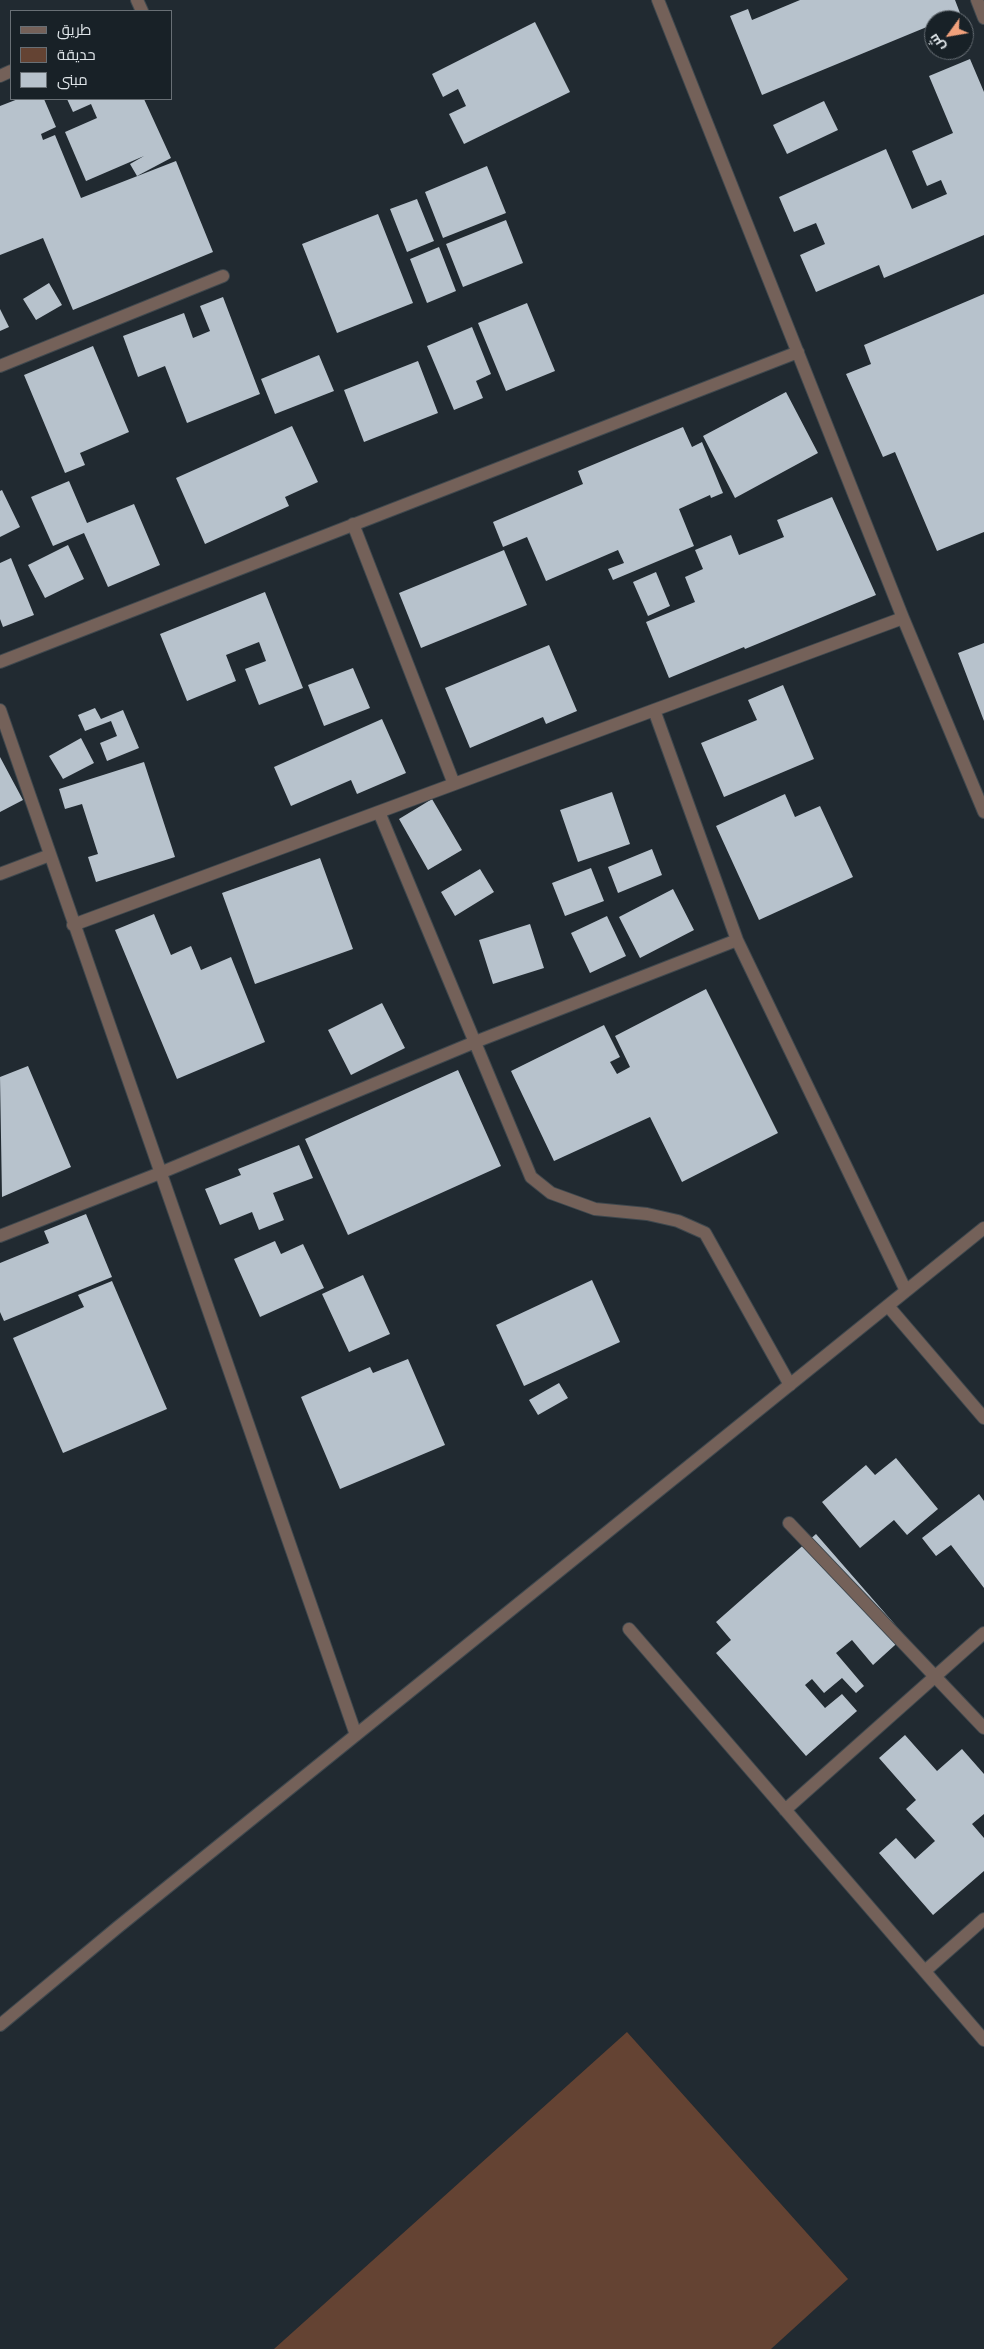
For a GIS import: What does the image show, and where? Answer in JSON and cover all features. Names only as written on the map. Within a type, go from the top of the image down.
[{"type":"street","points":[[658,0],[904,618],[984,812]]},
{"type":"street","points":[[977,0],[984,18]]},
{"type":"street","points":[[0,366],[223,276]]},
{"type":"street","points":[[0,662],[798,352]]},
{"type":"street","points":[[353,524],[454,784]]},
{"type":"street","points":[[73,925],[904,618]]},
{"type":"street","points":[[0,710],[73,925],[356,1735]]},
{"type":"street","points":[[654,710],[737,940],[906,1291]]},
{"type":"street","points":[[379,812],[531,1178],[551,1193],[595,1209],[647,1214],[678,1221],[705,1233],[790,1385]]},
{"type":"street","points":[[0,874],[50,855]]},
{"type":"street","points":[[0,1236],[160,1174],[475,1042],[737,940]]},
{"type":"street","points":[[0,2025],[984,1228]]},
{"type":"street","points":[[888,1306],[984,1418]]},
{"type":"street","points":[[790,1522],[984,1728]]},
{"type":"street","points":[[629,1629],[984,2040]]},
{"type":"street","points":[[785,1810],[984,1633]]},
{"type":"street","points":[[925,1971],[984,1919]]},
{"type":"green space","points":[[627,2032],[848,2279],[771,2349],[274,2349]]},
{"type":"building","points":[[800,0],[955,0],[959,10],[924,10],[924,28],[762,95],[730,16],[748,9],[752,20]]},
{"type":"building","points":[[535,22],[570,92],[464,144],[449,114],[466,106],[458,89],[443,97],[432,74]]},
{"type":"building","points":[[970,60],[984,92],[984,235],[884,278],[879,265],[816,292],[800,255],[825,244],[816,223],[794,232],[779,197],[886,149],[912,209],[947,194],[941,180],[927,186],[912,151],[953,133],[929,76]]},
{"type":"building","points":[[15,100],[44,100],[56,127],[41,134],[43,140],[55,135],[81,198],[176,161],[213,252],[73,310],[43,238],[0,255],[0,106]]},
{"type":"building","points":[[67,100],[144,100],[171,158],[137,176],[130,164],[144,156],[86,181],[65,132],[97,118],[91,104],[73,112]]},
{"type":"building","points":[[824,101],[838,130],[787,154],[773,125]]},
{"type":"building","points":[[487,166],[506,213],[443,238],[425,192]]},
{"type":"building","points":[[417,199],[434,241],[407,252],[390,209]]},
{"type":"building","points":[[378,214],[413,303],[337,333],[302,244]]},
{"type":"building","points":[[506,220],[523,263],[463,287],[446,244]]},
{"type":"building","points":[[439,247],[456,291],[427,303],[410,259]]},
{"type":"building","points":[[49,283],[62,305],[36,320],[23,299]]},
{"type":"building","points":[[984,294],[984,532],[937,551],[895,452],[883,457],[846,374],[871,364],[864,345]]},
{"type":"building","points":[[223,297],[260,394],[187,423],[165,366],[138,377],[123,336],[184,313],[193,338],[210,331],[200,306]]},
{"type":"building","points":[[527,303],[555,371],[506,391],[478,323]]},
{"type":"building","points":[[0,309],[9,327],[0,331]]},
{"type":"building","points":[[472,327],[491,374],[476,381],[483,398],[454,410],[427,346]]},
{"type":"building","points":[[93,346],[129,432],[80,453],[85,465],[65,473],[24,375]]},
{"type":"building","points":[[319,355],[334,391],[275,414],[261,379]]},
{"type":"building","points":[[418,361],[438,413],[364,442],[344,390]]},
{"type":"building","points":[[786,392],[818,453],[735,498],[703,436]]},
{"type":"building","points":[[292,426],[318,482],[285,497],[289,506],[205,544],[176,478]]},
{"type":"building","points":[[683,427],[692,447],[702,442],[723,493],[711,498],[710,495],[679,509],[694,546],[613,580],[608,569],[624,563],[618,550],[546,581],[527,537],[503,547],[493,522],[583,484],[578,471]]},
{"type":"building","points":[[69,481],[87,523],[134,504],[160,565],[108,587],[84,533],[53,546],[31,497]]},
{"type":"building","points":[[2,490],[20,527],[0,537],[0,491]]},
{"type":"building","points":[[832,497],[876,595],[669,678],[646,622],[695,602],[685,577],[703,569],[695,550],[731,535],[739,555],[784,537],[777,520]]},
{"type":"building","points":[[68,545],[84,579],[45,598],[28,565]]},
{"type":"building","points":[[504,550],[527,605],[421,648],[399,593]]},
{"type":"building","points":[[11,558],[34,615],[3,627],[0,619],[0,563]]},
{"type":"building","points":[[656,572],[670,606],[648,616],[633,582]]},
{"type":"building","points":[[265,592],[303,688],[259,705],[245,669],[266,661],[259,642],[226,655],[236,681],[187,701],[160,634]]},
{"type":"building","points":[[984,643],[984,721],[958,653]]},
{"type":"building","points":[[549,645],[577,711],[546,724],[543,717],[470,748],[445,688]]},
{"type":"building","points":[[353,668],[370,708],[324,726],[308,685]]},
{"type":"building","points":[[783,685],[814,759],[724,797],[701,743],[757,720],[748,700]]},
{"type":"building","points":[[95,708],[101,719],[123,710],[139,748],[107,761],[100,743],[117,736],[111,721],[85,731],[78,715]]},
{"type":"building","points":[[382,719],[406,773],[357,794],[351,780],[291,806],[274,767]]},
{"type":"building","points":[[81,738],[94,763],[63,779],[49,756]]},
{"type":"building","points":[[0,757],[23,800],[0,812]]},
{"type":"building","points":[[144,762],[175,857],[96,882],[88,857],[98,854],[82,804],[65,809],[59,789]]},
{"type":"building","points":[[612,792],[630,844],[578,862],[560,810]]},
{"type":"building","points":[[785,794],[795,817],[820,806],[853,877],[759,920],[716,826]]},
{"type":"building","points":[[432,799],[462,850],[428,870],[399,819]]},
{"type":"building","points":[[652,849],[662,875],[618,893],[608,867]]},
{"type":"building","points":[[320,858],[353,949],[255,984],[222,893]]},
{"type":"building","points":[[591,868],[604,901],[565,916],[552,883]]},
{"type":"building","points":[[480,869],[494,892],[455,916],[441,892]]},
{"type":"building","points":[[673,889],[694,930],[640,958],[619,917]]},
{"type":"building","points":[[154,914],[171,955],[191,946],[201,970],[231,957],[265,1042],[177,1079],[115,930]]},
{"type":"building","points":[[607,916],[626,956],[590,973],[571,933]]},
{"type":"building","points":[[530,924],[544,968],[493,984],[479,940]]},
{"type":"building","points":[[706,989],[778,1133],[682,1182],[650,1117],[554,1161],[511,1071],[604,1025],[620,1057],[610,1062],[617,1074],[630,1067],[615,1036]]},
{"type":"building","points":[[382,1003],[405,1048],[351,1075],[328,1030]]},
{"type":"building","points":[[28,1066],[71,1167],[2,1197],[0,1077]]},
{"type":"building","points":[[458,1070],[501,1166],[348,1235],[305,1139]]},
{"type":"building","points":[[299,1145],[313,1178],[273,1193],[284,1220],[259,1230],[252,1212],[220,1225],[205,1189],[241,1175],[238,1169]]},
{"type":"building","points":[[86,1214],[112,1277],[4,1321],[0,1312],[0,1263],[49,1243],[44,1231]]},
{"type":"building","points":[[275,1241],[281,1254],[303,1244],[324,1288],[260,1317],[234,1259]]},
{"type":"building","points":[[363,1275],[390,1334],[349,1352],[322,1294]]},
{"type":"building","points":[[592,1280],[620,1342],[524,1386],[496,1325]]},
{"type":"building","points":[[112,1281],[167,1409],[63,1453],[13,1338],[84,1307],[78,1295]]},
{"type":"building","points":[[408,1359],[445,1445],[340,1489],[301,1397],[370,1367],[373,1373]]},
{"type":"building","points":[[559,1383],[568,1398],[538,1415],[529,1400]]},
{"type":"building","points":[[896,1458],[938,1509],[907,1535],[894,1520],[860,1548],[822,1502],[866,1465],[875,1475]]},
{"type":"building","points":[[979,1494],[984,1501],[984,1588],[951,1545],[936,1556],[922,1538]]},
{"type":"building","points":[[816,1534],[905,1636],[873,1665],[852,1640],[836,1653],[864,1686],[856,1693],[842,1678],[824,1693],[812,1679],[805,1685],[825,1708],[842,1694],[857,1711],[806,1756],[716,1653],[731,1640],[716,1622]]},
{"type":"building","points":[[905,1735],[937,1771],[962,1749],[984,1774],[984,1814],[972,1824],[984,1838],[984,1871],[933,1915],[879,1853],[896,1838],[915,1859],[935,1841],[906,1809],[916,1800],[879,1758]]}]
